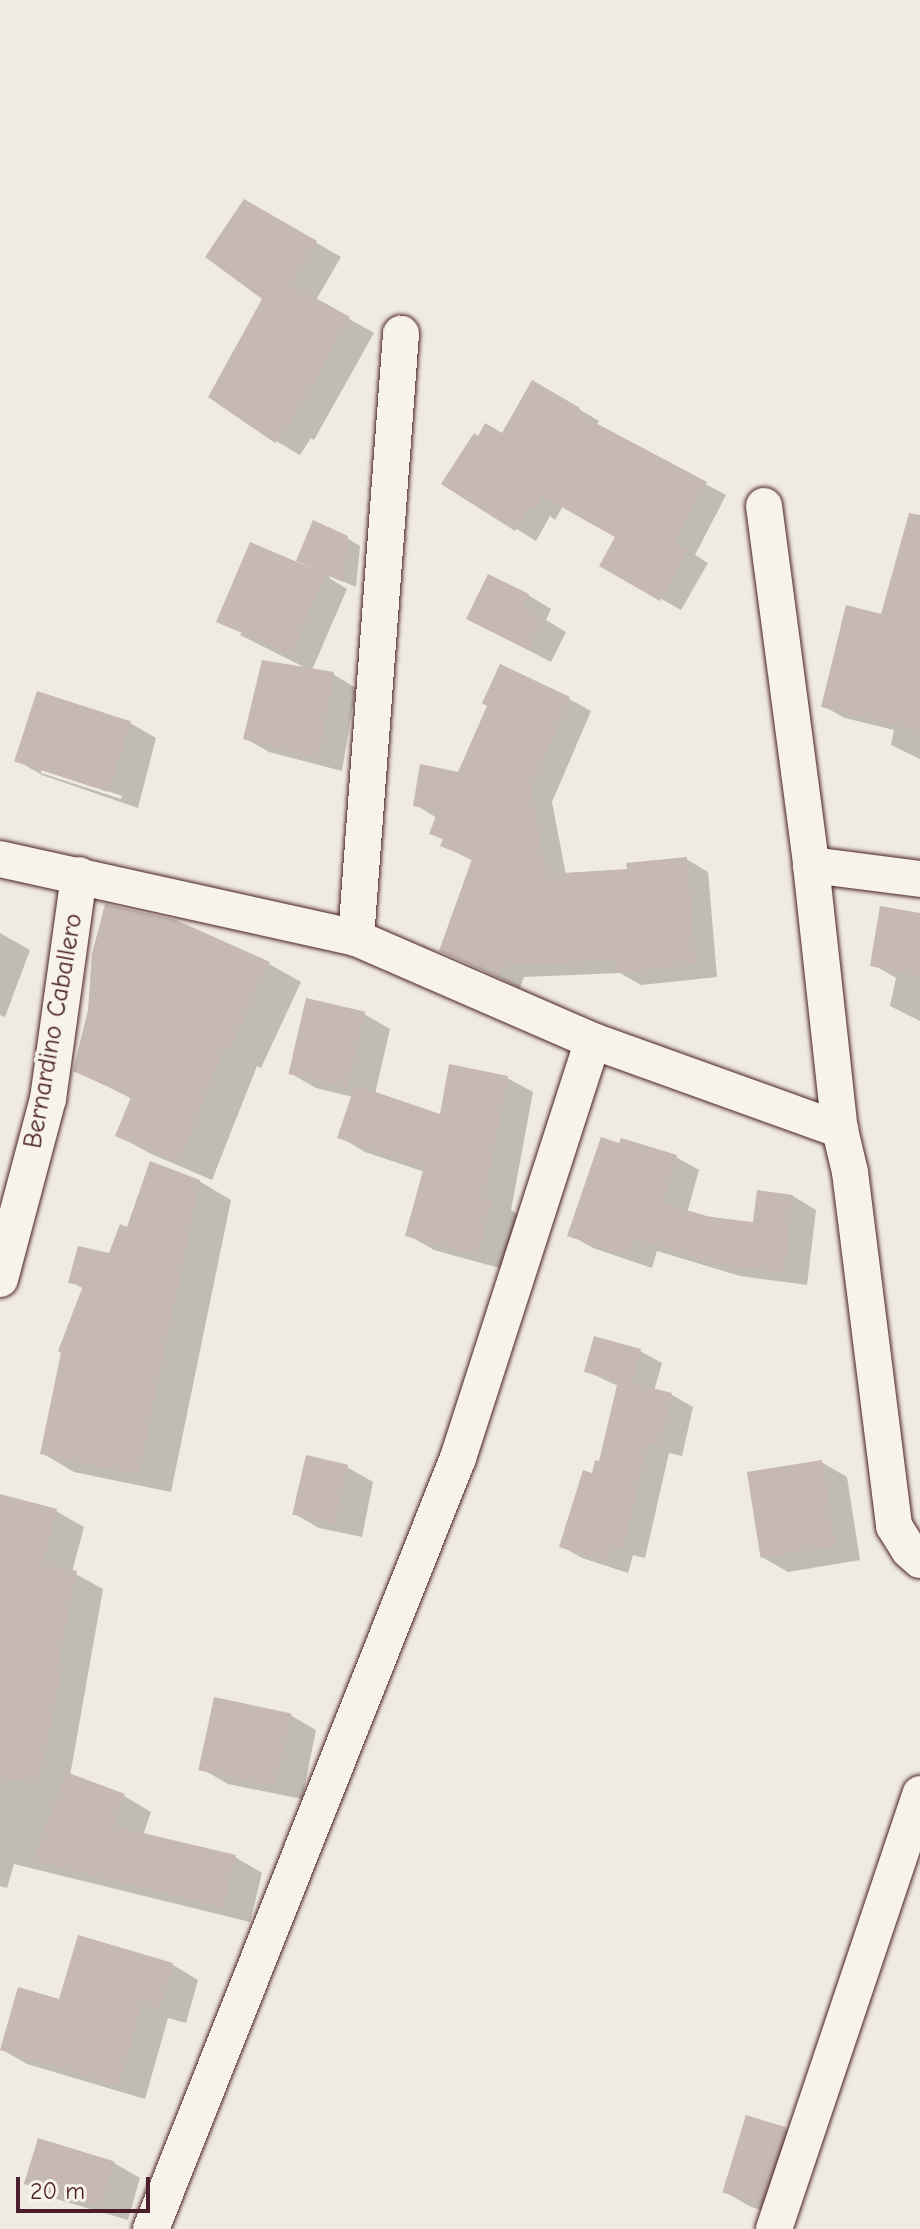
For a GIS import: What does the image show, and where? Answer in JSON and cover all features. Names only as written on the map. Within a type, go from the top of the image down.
[{"type":"street","points":[[356,938],[401,334]]},
{"type":"street","points":[[764,506],[811,865],[840,1130],[850,1172],[894,1526],[909,1550],[920,1560]]},
{"type":"street","points":[[0,859],[356,938],[593,1041],[840,1130]]},
{"type":"street","points":[[811,865],[920,879]]},
{"type":"street","name":"Bernardino Caballero","points":[[0,1279],[48,1099],[79,875]]},
{"type":"street","points":[[151,2229],[458,1458],[593,1041]]},
{"type":"street","points":[[774,2229],[920,1794]]},
{"type":"building","points":[[244,199],[317,241],[292,285],[350,317],[289,427],[286,426],[275,443],[208,397],[262,299],[205,257]]},
{"type":"building","points":[[532,380],[580,408],[577,413],[707,482],[675,542],[688,550],[660,601],[599,566],[615,537],[542,496],[534,510],[529,506],[515,531],[441,484],[474,433],[478,436],[485,423],[502,433]]},
{"type":"building","points":[[909,513],[920,515],[920,731],[821,707],[846,605],[881,614]]},
{"type":"building","points":[[313,520],[348,536],[343,582],[296,561]]},
{"type":"building","points":[[250,542],[325,574],[291,654],[216,622]]},
{"type":"building","points":[[488,574],[529,594],[523,606],[544,617],[528,650],[466,619]]},
{"type":"building","points":[[262,660],[334,672],[319,759],[243,739]]},
{"type":"building","points":[[500,664],[570,697],[531,789],[547,874],[627,869],[626,863],[687,857],[696,965],[617,973],[616,960],[502,966],[498,977],[439,951],[472,859],[440,846],[443,839],[429,834],[438,811],[413,806],[420,764],[458,772],[487,706],[482,703]]},
{"type":"building","points":[[37,691],[131,722],[108,792],[14,761]]},
{"type":"building","points":[[105,904],[176,920],[270,962],[228,1051],[224,1049],[179,1163],[115,1136],[131,1097],[73,1071],[88,1010],[92,954]]},
{"type":"building","points":[[880,906],[920,913],[920,976],[870,966]]},
{"type":"building","points":[[306,998],[365,1012],[348,1088],[288,1074]]},
{"type":"building","points":[[449,1064],[508,1076],[485,1196],[493,1198],[477,1256],[405,1236],[424,1167],[337,1138],[355,1085],[440,1114]]},
{"type":"building","points":[[601,1137],[619,1143],[621,1138],[677,1155],[663,1203],[710,1217],[753,1222],[757,1190],[793,1195],[784,1273],[715,1264],[634,1239],[628,1256],[567,1236]]},
{"type":"building","points":[[150,1161],[200,1180],[139,1475],[40,1454],[61,1353],[58,1351],[83,1286],[68,1283],[78,1246],[109,1253],[120,1224],[127,1227]]},
{"type":"building","points":[[594,1336],[641,1349],[632,1383],[672,1393],[661,1445],[648,1442],[624,1547],[612,1545],[606,1562],[559,1547],[583,1470],[592,1473],[595,1460],[599,1461],[618,1381],[584,1372]]},
{"type":"building","points":[[306,1455],[348,1465],[334,1524],[292,1514]]},
{"type":"building","points":[[822,1460],[836,1546],[761,1558],[747,1472]]},
{"type":"building","points":[[0,1494],[57,1509],[43,1564],[77,1571],[57,1669],[62,1670],[38,1785],[0,1777]]},
{"type":"building","points":[[214,1697],[291,1713],[276,1787],[198,1770]]},
{"type":"building","points":[[66,1772],[125,1794],[113,1826],[236,1855],[223,1908],[33,1861]]},
{"type":"building","points":[[78,1935],[173,1963],[160,2010],[142,2004],[119,2086],[0,2050],[18,1987],[59,1999]]},
{"type":"building","points":[[746,2115],[786,2127],[762,2205],[722,2192]]},
{"type":"building","points":[[38,2138],[115,2161],[100,2207],[24,2184]]}]
